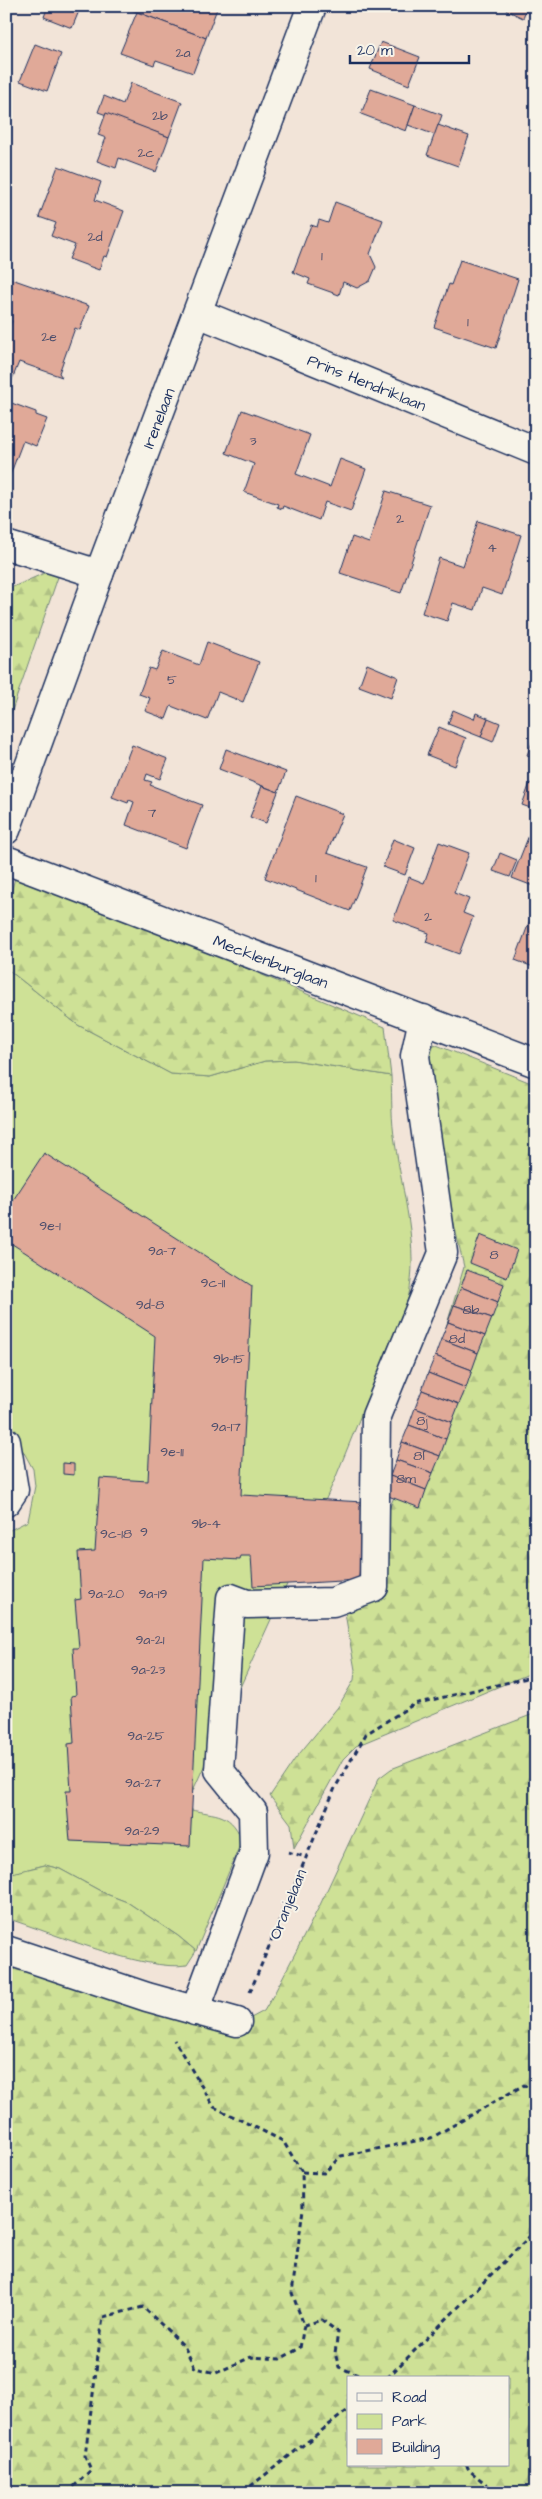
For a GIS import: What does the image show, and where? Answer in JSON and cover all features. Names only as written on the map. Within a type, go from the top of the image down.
[{"type":"street","name":"Irenelaan","points":[[6,830],[99,574],[312,6]]},
{"type":"street","name":"Prins Hendriklaan","points":[[198,313],[536,451]]},
{"type":"street","points":[[6,546],[99,574]]},
{"type":"street","name":"Mecklenburglaan","points":[[6,860],[423,1018],[536,1063]]},
{"type":"street","points":[[196,2011],[254,1852],[253,1812],[218,1770],[230,1598],[247,1604],[333,1602],[374,1587],[376,1416],[443,1253],[415,1056],[423,1018]]},
{"type":"street","points":[[6,1442],[14,1490],[6,1502]]},
{"type":"street","points":[[6,1950],[148,1997],[237,2022]]},
{"type":"path","name":"Oranjelaan","points":[[237,2022],[335,1788],[366,1734],[414,1704],[536,1676]]},
{"type":"path","points":[[289,1852],[306,1856]]},
{"type":"path","points":[[67,2493],[91,2470],[85,2456],[103,2317],[143,2307],[184,2346],[194,2368],[216,2374],[251,2357],[280,2359],[300,2348],[304,2325],[292,2293],[303,2209],[302,2172],[283,2141],[214,2108],[148,1997]]},
{"type":"path","points":[[302,2172],[324,2174],[341,2156],[431,2138],[524,2085],[536,2092]]},
{"type":"path","points":[[389,2376],[536,2230]]},
{"type":"path","points":[[304,2325],[322,2320],[338,2332],[335,2353],[339,2367],[360,2376]]},
{"type":"path","points":[[234,2493],[247,2489],[347,2411]]},
{"type":"path","points":[[467,2466],[470,2472],[497,2493]]},
{"type":"green space","points":[[49,571],[58,577],[6,728],[6,590]]},
{"type":"green space","points":[[17,871],[385,1027],[391,1076],[294,1060],[265,1061],[210,1077],[171,1074],[78,1025],[6,968],[6,910]]},
{"type":"green space","points":[[6,968],[78,1025],[171,1074],[210,1077],[265,1061],[294,1060],[391,1076],[394,1134],[411,1240],[412,1260],[408,1299],[335,1479],[185,1808],[225,1818],[237,1830],[242,1840],[196,1951],[178,1936],[127,1902],[106,1894],[60,1869],[45,1865],[12,1873],[6,1882],[6,1532],[28,1521],[35,1486],[33,1469],[6,1420]]},
{"type":"green space","points":[[434,1044],[536,1085],[536,1671],[356,1746],[343,1759],[294,1848],[291,1824],[270,1796],[295,1759],[338,1707],[354,1680],[355,1670],[343,1591],[359,1584],[400,1482],[464,1267],[429,1116],[426,1069]]},
{"type":"green space","points":[[536,1713],[536,2493],[6,2493],[6,1964],[238,2025],[264,2011],[274,1994],[320,1905],[379,1778],[391,1769]]},
{"type":"green space","points":[[45,1865],[60,1869],[106,1894],[127,1902],[178,1936],[196,1951],[187,1965],[169,1966],[147,1963],[97,1949],[6,1918],[6,1882],[12,1873]]},
{"type":"building","points":[[48,6],[81,6],[72,28],[44,17]]},
{"type":"building","points":[[121,6],[218,6],[206,38]]},
{"type":"building","points":[[508,6],[527,6],[523,18],[506,10]]},
{"type":"building","points":[[137,12],[206,38],[193,73],[156,60],[154,65],[120,53]]},
{"type":"building","points":[[381,42],[420,57],[409,85],[370,69]]},
{"type":"building","points":[[35,44],[61,54],[47,91],[20,81]]},
{"type":"building","points":[[131,83],[182,102],[169,137],[98,112],[104,96],[123,104]]},
{"type":"building","points":[[371,89],[415,105],[406,131],[361,114]]},
{"type":"building","points":[[415,105],[442,115],[435,135],[408,125]]},
{"type":"building","points":[[106,113],[169,137],[156,172],[119,158],[116,168],[97,161],[106,138],[98,135]]},
{"type":"building","points":[[438,125],[469,136],[458,166],[427,155]]},
{"type":"building","points":[[58,166],[101,182],[95,200],[124,211],[107,257],[104,256],[99,270],[69,259],[75,245],[51,236],[56,223],[39,217]]},
{"type":"building","points":[[335,202],[383,220],[370,254],[376,267],[370,281],[357,288],[343,282],[339,295],[308,284],[310,279],[293,272],[311,225],[317,227],[319,220],[328,223]]},
{"type":"building","points":[[460,260],[518,279],[496,348],[434,327],[449,284],[451,285]]},
{"type":"building","points":[[6,277],[89,306],[80,330],[75,328],[59,373],[62,377],[19,362],[11,382],[6,379],[6,337],[12,321],[6,318]]},
{"type":"building","points":[[6,401],[36,412],[36,415],[47,419],[36,446],[23,441],[7,483]]},
{"type":"building","points":[[242,410],[310,435],[296,474],[330,487],[340,459],[366,469],[351,511],[325,502],[319,520],[283,506],[282,509],[277,507],[278,504],[244,492],[254,464],[226,453]]},
{"type":"building","points":[[386,491],[430,505],[401,593],[340,573],[352,537],[369,543]]},
{"type":"building","points":[[478,521],[521,535],[502,595],[482,588],[475,610],[453,603],[447,621],[422,613],[439,558],[463,566]]},
{"type":"building","points":[[207,642],[259,662],[243,702],[218,692],[207,720],[171,706],[166,719],[145,711],[150,698],[139,694],[149,668],[155,670],[163,651],[199,665]]},
{"type":"building","points":[[367,664],[398,677],[391,698],[359,686]]},
{"type":"building","points":[[453,710],[474,719],[476,713],[488,718],[481,737],[448,724]]},
{"type":"building","points":[[488,718],[500,723],[493,742],[481,737]]},
{"type":"building","points":[[439,727],[466,738],[455,766],[427,755]]},
{"type":"building","points":[[536,732],[536,758],[527,755]]},
{"type":"building","points":[[132,745],[168,759],[160,779],[147,774],[145,780],[152,782],[150,785],[202,805],[186,848],[126,825],[134,802],[129,800],[128,803],[112,797]]},
{"type":"building","points":[[226,749],[286,772],[278,792],[219,769]]},
{"type":"building","points":[[530,783],[536,785],[536,810],[522,805]]},
{"type":"building","points":[[262,786],[278,792],[266,823],[250,817]]},
{"type":"building","points":[[296,796],[343,814],[327,853],[367,867],[350,911],[265,878]]},
{"type":"building","points":[[535,820],[536,880],[533,886],[512,878]]},
{"type":"building","points":[[393,839],[415,848],[405,875],[383,867]]},
{"type":"building","points":[[439,842],[469,853],[454,893],[469,899],[463,913],[473,917],[459,954],[426,942],[429,933],[393,920],[409,877],[424,883]]},
{"type":"building","points":[[500,853],[517,860],[510,877],[493,871]]},
{"type":"building","points":[[536,904],[536,968],[515,960]]},
{"type":"building","points":[[44,1153],[252,1286],[241,1495],[363,1502],[359,1580],[253,1586],[251,1556],[241,1556],[240,1560],[204,1558],[190,1846],[70,1841],[66,1791],[71,1791],[68,1744],[74,1743],[71,1696],[76,1695],[73,1648],[79,1648],[75,1600],[81,1599],[78,1552],[95,1551],[100,1478],[148,1481],[155,1336],[6,1240],[6,1211]]},
{"type":"building","points":[[480,1235],[517,1250],[507,1278],[470,1263]]},
{"type":"building","points":[[467,1270],[504,1284],[498,1302],[461,1287]]},
{"type":"building","points":[[461,1287],[498,1302],[492,1318],[454,1305]]},
{"type":"building","points":[[454,1305],[492,1318],[485,1336],[448,1322]]},
{"type":"building","points":[[448,1322],[485,1336],[478,1353],[441,1339]]},
{"type":"building","points":[[441,1339],[478,1353],[472,1370],[435,1356]]},
{"type":"building","points":[[435,1356],[472,1370],[466,1388],[428,1373]]},
{"type":"building","points":[[428,1373],[466,1388],[459,1404],[422,1390]]},
{"type":"building","points":[[422,1390],[459,1404],[452,1422],[415,1408]]},
{"type":"building","points":[[415,1408],[452,1422],[446,1439],[409,1425]]},
{"type":"building","points":[[409,1425],[446,1439],[440,1456],[402,1442]]},
{"type":"building","points":[[402,1442],[440,1456],[433,1473],[396,1460]]},
{"type":"building","points":[[396,1460],[433,1473],[426,1490],[390,1476]]},
{"type":"building","points":[[63,1463],[74,1464],[74,1475],[63,1474]]},
{"type":"building","points":[[390,1476],[426,1490],[420,1508],[383,1494]]}]
